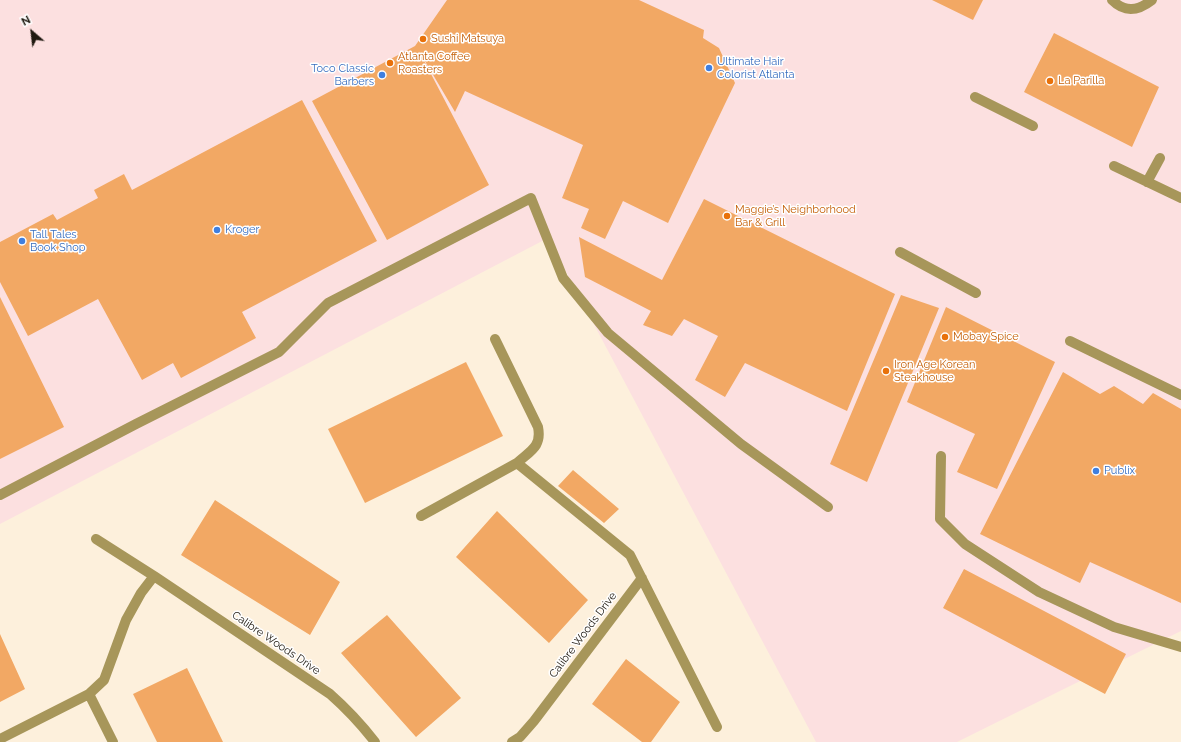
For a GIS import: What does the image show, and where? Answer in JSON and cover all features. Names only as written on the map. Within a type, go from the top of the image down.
[{"type":"street","points":[[1112,0],[1117,5],[1124,8],[1133,9],[1144,6],[1152,0]]},
{"type":"street","points":[[975,97],[1033,126]]},
{"type":"street","points":[[1147,182],[1160,158]]},
{"type":"street","points":[[1114,166],[1181,198]]},
{"type":"street","points":[[0,495],[279,352],[328,303],[531,198],[563,278],[608,333],[742,444],[828,507]]},
{"type":"street","points":[[900,252],[976,292]]},
{"type":"street","points":[[421,516],[517,463],[539,442],[540,435],[538,427],[495,339]]},
{"type":"street","points":[[1070,341],[1181,395]]},
{"type":"street","points":[[941,456],[940,519],[965,544],[1039,592],[1114,627],[1181,647]]},
{"type":"street","points":[[517,463],[630,555],[717,727]]},
{"type":"street","name":"Calibre Woods Drive","points":[[96,539],[330,694],[347,708],[375,742]]},
{"type":"street","points":[[0,739],[89,694],[104,680],[126,620],[141,593],[154,576]]},
{"type":"street","name":"Calibre Woods Drive","points":[[512,742],[520,737],[534,721],[642,578]]},
{"type":"street","points":[[89,694],[113,742]]},
{"type":"shaded area","points":[[0,0],[1181,0],[1181,631],[957,742],[816,742],[548,238],[0,524]]},
{"type":"building","points":[[447,0],[639,0],[704,30],[703,38],[719,48],[735,83],[668,223],[623,201],[605,239],[581,228],[589,209],[562,198],[583,145],[465,91],[455,112],[419,51],[489,185],[387,240],[312,101],[415,46]]},
{"type":"building","points":[[932,0],[983,0],[973,20]]},
{"type":"building","points":[[1054,33],[1159,87],[1132,147],[1024,92]]},
{"type":"building","name":"Kroger","points":[[302,100],[377,241],[242,312],[256,338],[181,378],[173,363],[142,380],[98,299],[28,336],[0,282],[0,242],[53,214],[57,220],[98,198],[94,190],[124,174],[132,190]]},
{"type":"building","points":[[704,199],[895,294],[847,411],[745,363],[725,397],[695,380],[718,336],[684,319],[672,336],[643,325],[651,311],[585,277],[579,237],[662,280]]},
{"type":"building","points":[[901,295],[939,308],[867,482],[830,464]]},
{"type":"building","points":[[0,297],[64,427],[0,459]]},
{"type":"building","points":[[946,307],[1055,362],[997,489],[957,472],[975,434],[907,402]]},
{"type":"building","points":[[466,362],[503,436],[365,503],[328,429]]},
{"type":"building","name":"Publix","points":[[1063,372],[1100,394],[1114,386],[1143,404],[1153,393],[1181,409],[1181,603],[1090,562],[1080,583],[980,534]]},
{"type":"building","points":[[573,470],[619,509],[604,523],[558,486]]},
{"type":"building","points":[[215,500],[340,582],[310,635],[181,555]]},
{"type":"building","points":[[497,511],[588,600],[549,643],[456,557]]},
{"type":"building","points":[[964,569],[1126,654],[1105,694],[943,608]]},
{"type":"building","points":[[387,615],[461,698],[416,737],[341,653]]},
{"type":"building","points":[[0,634],[25,689],[0,702]]},
{"type":"building","points":[[626,659],[680,702],[651,742],[642,742],[592,704]]},
{"type":"building","points":[[187,668],[223,742],[157,742],[133,694]]},
{"type":"place","name":"Sushi Matsuya","points":[[423,39]]},
{"type":"place","name":"Atlanta Coffee Roasters","points":[[390,63]]},
{"type":"place","name":"Ultimate Hair Colorist Atlanta","points":[[709,68]]},
{"type":"place","name":"Toco Classic Barbers","points":[[382,75]]},
{"type":"place","name":"La Parilla","points":[[1050,81]]},
{"type":"place","name":"Maggie’s Neighborhood Bar & Grill","points":[[727,216]]},
{"type":"place","name":"Kroger","points":[[217,230]]},
{"type":"place","name":"Tall Tales Book Shop","points":[[22,241]]},
{"type":"place","name":"Mobay Spice","points":[[945,337]]},
{"type":"place","name":"Iron Age Korean Steakhouse","points":[[886,371]]},
{"type":"place","name":"Publix","points":[[1096,471]]}]
